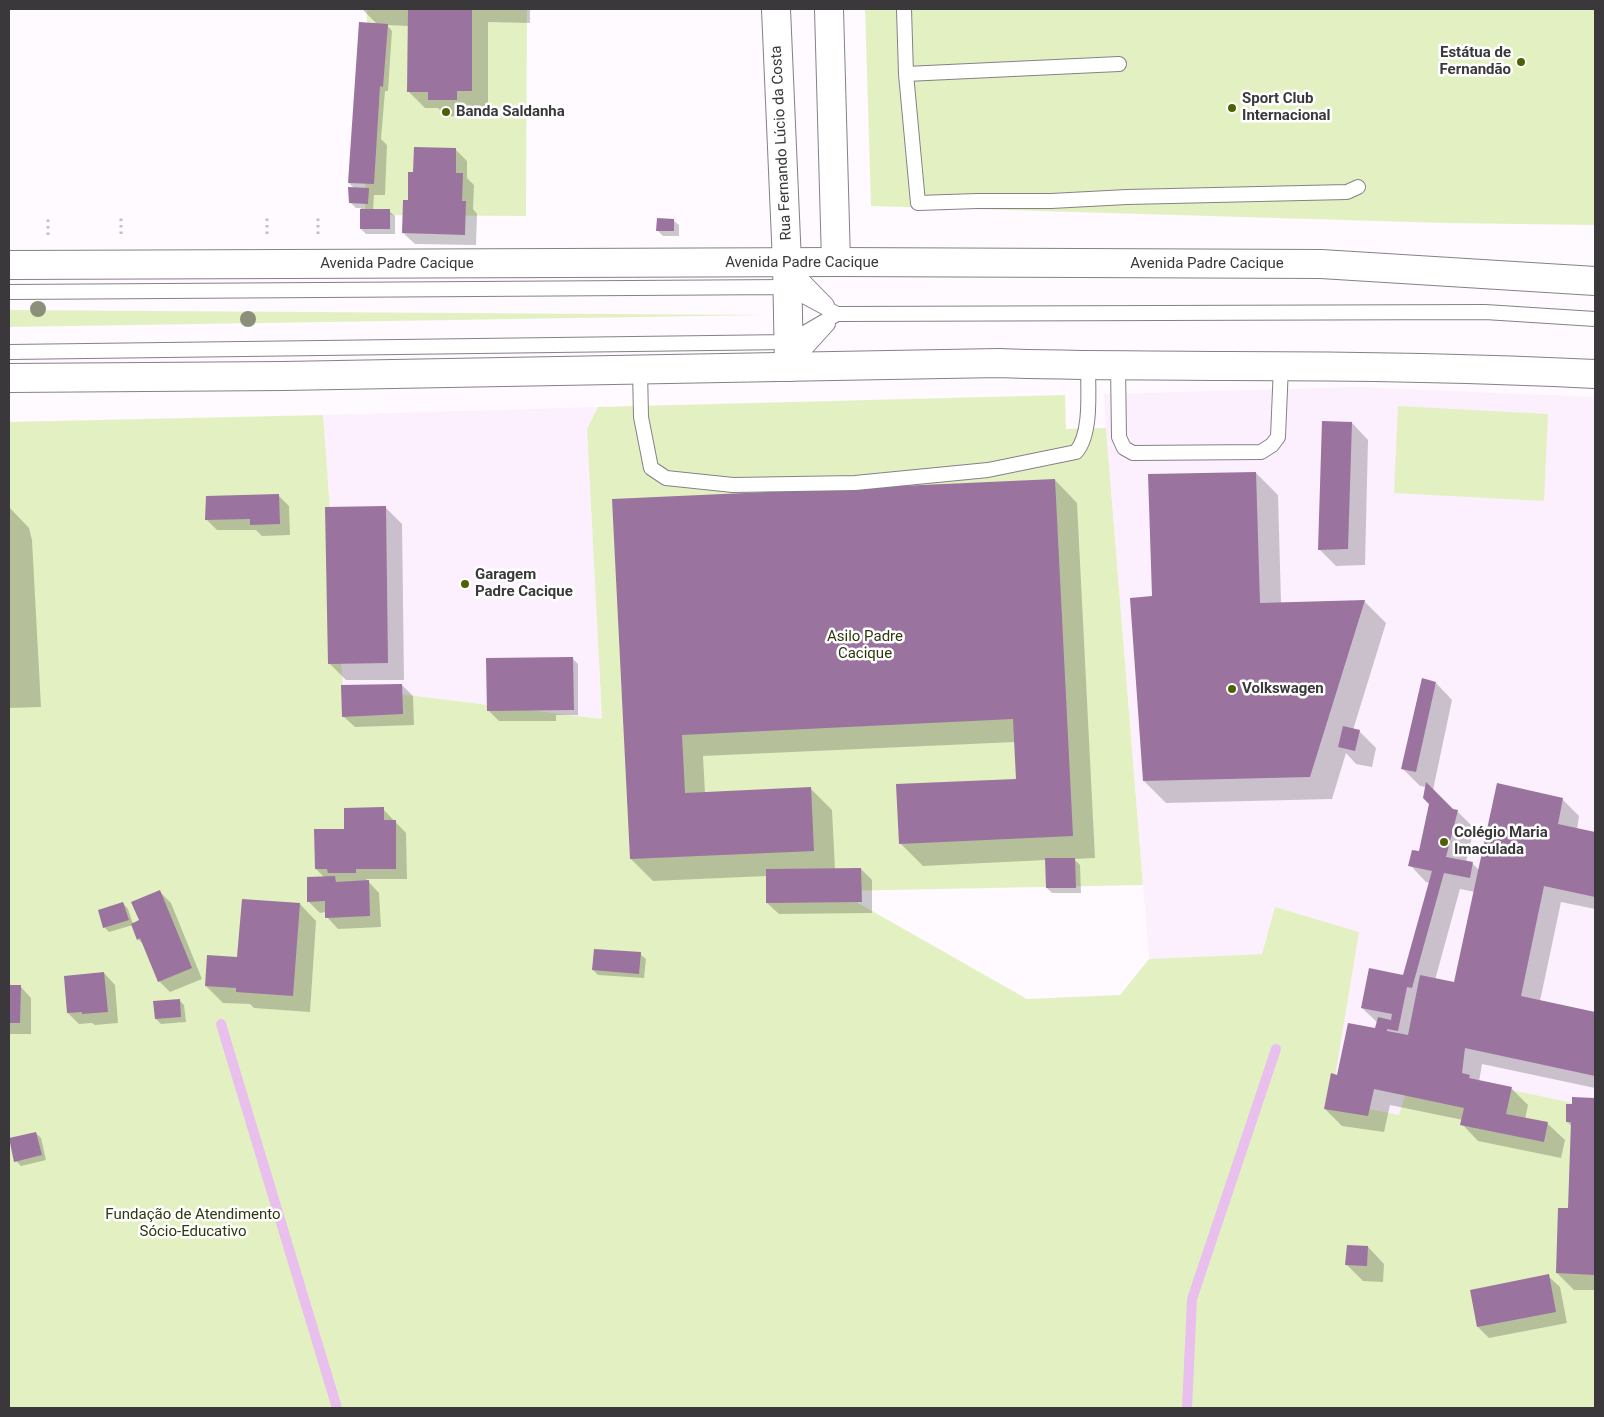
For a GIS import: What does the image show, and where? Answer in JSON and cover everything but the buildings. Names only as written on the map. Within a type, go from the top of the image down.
[{"type":"main road","name":"Rua Fernando Lúcio da Costa","points":[[776,9],[789,355]]},
{"type":"main road","points":[[829,9],[836,262]]},
{"type":"main road","name":"Avenida Padre Cacique","points":[[9,265],[787,275],[836,262],[1321,264],[1595,281]]},
{"type":"main road","points":[[9,378],[640,370],[789,355],[1088,366],[1484,368],[1595,374]]},
{"type":"lane","points":[[904,9],[906,74],[918,203],[1347,192],[1358,187]]},
{"type":"lane","points":[[906,74],[1119,64]]},
{"type":"lane","points":[[787,275],[837,314]]},
{"type":"lane","points":[[9,292],[787,275],[837,314],[1485,312],[1595,319]]},
{"type":"lane","points":[[9,352],[789,355],[837,314]]},
{"type":"lane","points":[[789,355],[837,314]]},
{"type":"lane","points":[[640,370],[641,417],[651,468],[666,478],[732,485],[865,482],[988,470],[1076,452],[1082,444],[1086,431],[1088,366]]},
{"type":"lane","points":[[1118,366],[1118,437],[1124,448],[1133,453],[1261,452],[1278,438],[1281,366]]},
{"type":"shaded area","points":[[1357,387],[1595,397],[1595,1273],[1586,1272],[1413,1070],[1399,1115],[1331,1101],[1262,954],[1149,959],[1104,394]]},
{"type":"shaded area","name":"Garagem Padre Cacique","points":[[598,407],[587,429],[602,719],[342,687],[323,415]]},
{"type":"green space","name":"Banda Saldanha","points":[[367,9],[527,9],[526,216],[365,215]]},
{"type":"green space","name":"Sport Club Internacional","points":[[865,9],[1595,9],[1595,225],[1446,223],[871,206]]},
{"type":"green space","points":[[9,310],[766,315],[9,327]]},
{"type":"green space","points":[[1065,395],[1066,429],[1106,428],[1143,885],[837,891],[1027,999],[1120,995],[1149,959],[1262,954],[1275,907],[1359,932],[1331,1101],[1399,1115],[1413,1069],[1582,1105],[1586,1272],[1595,1275],[1595,1408],[9,1408],[9,422],[323,415],[343,687],[602,719],[587,429],[598,407]]},
{"type":"green space","points":[[1398,406],[1548,414],[1544,501],[1394,493]]},
{"type":"waterway","points":[[221,1024],[337,1408]]},
{"type":"waterway","points":[[1187,1408],[1192,1299],[1276,1049]]},
{"type":"place","name":"Estátua de Fernandão","points":[[1521,62]]},
{"type":"place","name":"Sport Club Internacional","points":[[1232,108]]},
{"type":"place","name":"Banda Saldanha","points":[[446,112]]},
{"type":"place","name":"Garagem Padre Cacique","points":[[465,584]]},
{"type":"place","name":"Volkswagen","points":[[1232,689]]},
{"type":"place","name":"Colégio Maria Imaculada","points":[[1444,842]]},
{"type":"park label","name":"Asilo Padre Cacique","points":[[865,646]]},
{"type":"park label","name":"Fundação de Atendimento Sócio-Educativo","points":[[193,1224]]}]
